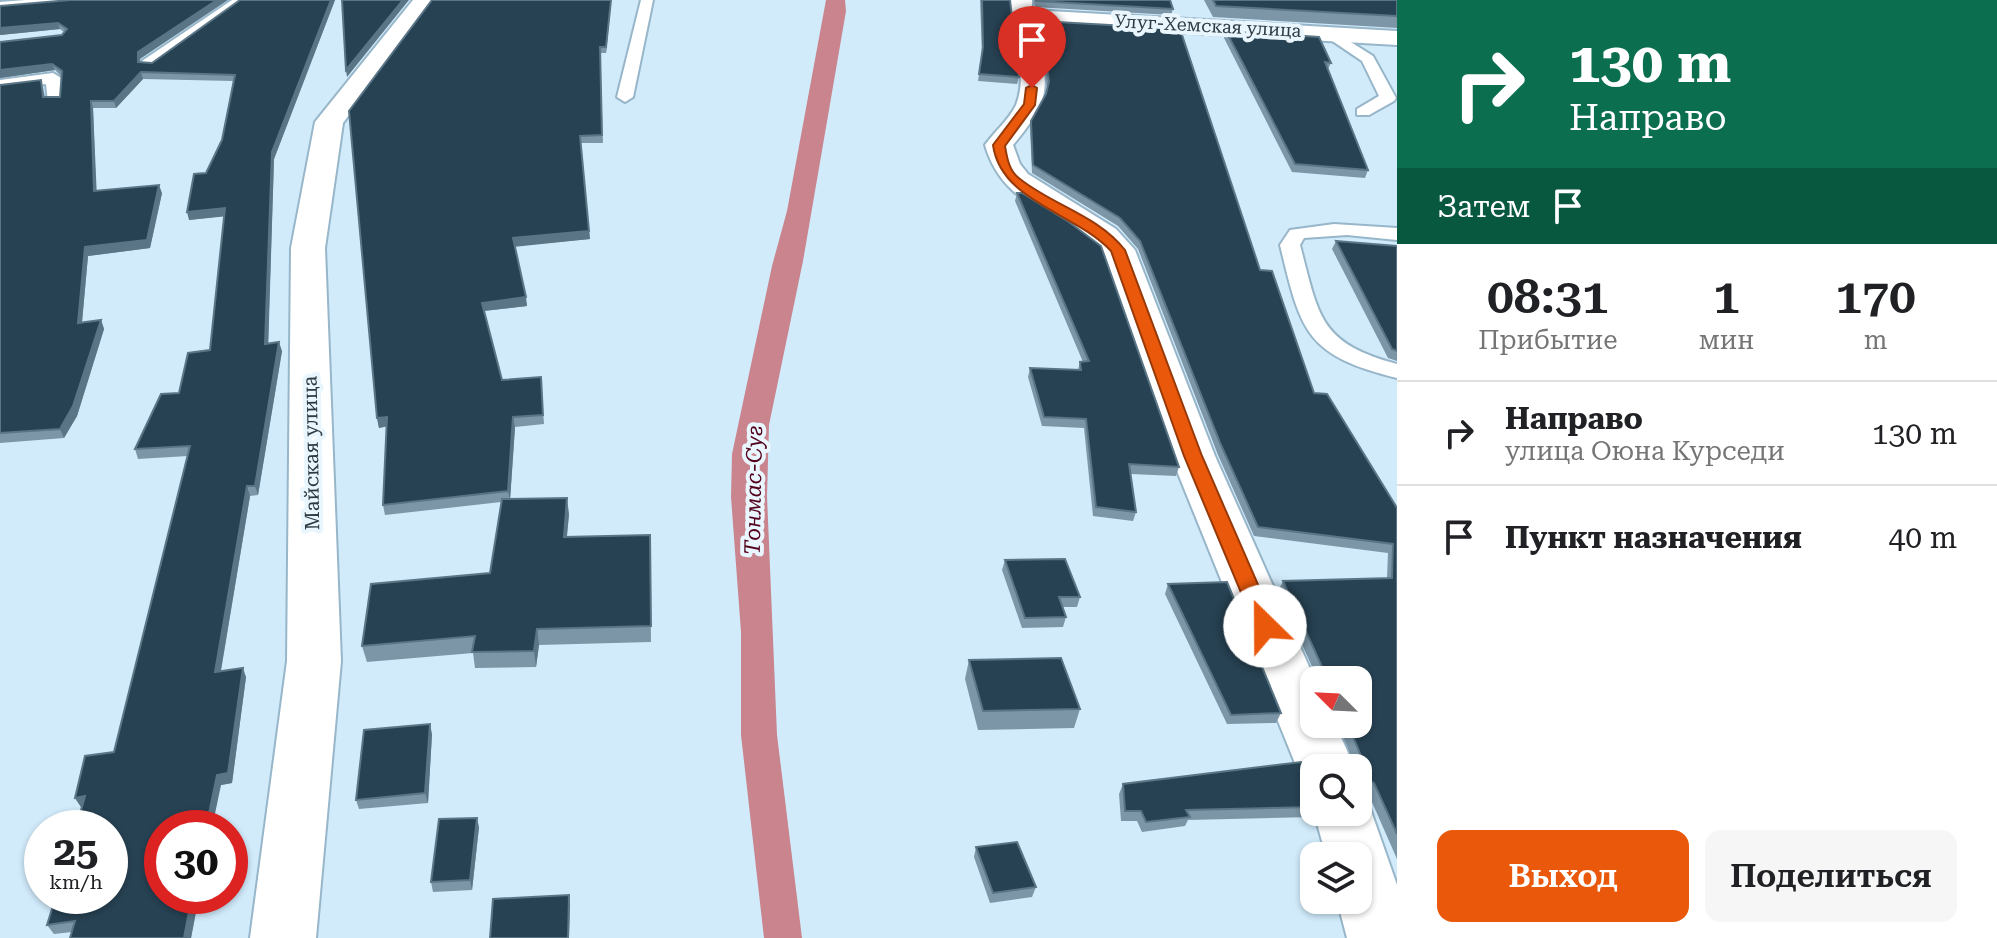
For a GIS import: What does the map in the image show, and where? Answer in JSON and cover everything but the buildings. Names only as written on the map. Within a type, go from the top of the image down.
[{"type":"street","name":"Майская улица","points":[[283,938],[314,661],[308,248],[329,122],[424,0]]},
{"type":"street","name":"Улуг-Хемская улица","points":[[1020,8],[1313,25],[1397,38]]},
{"type":"street","points":[[1020,8],[1033,72],[1030,105],[999,145],[1001,163],[1014,181],[1101,232],[1118,250],[1193,456],[1320,754]]},
{"type":"street","points":[[1372,909],[1380,938]]},
{"type":"lane","points":[[0,6],[71,0]]},
{"type":"lane","points":[[147,64],[241,0]]},
{"type":"lane","points":[[625,97],[647,0]]},
{"type":"lane","points":[[1313,25],[1368,59],[1388,98],[1363,112]]},
{"type":"lane","points":[[0,85],[53,78],[54,99]]},
{"type":"lane","points":[[1397,234],[1346,228],[1317,229],[1297,234],[1290,245],[1312,326],[1326,343],[1353,358],[1397,371]]},
{"type":"water","name":"Тонмас-Суг","points":[[826,0],[845,0],[846,11],[803,261],[769,425],[767,496],[777,735],[802,938],[764,938],[741,735],[741,632],[731,497],[732,454],[772,266],[787,211]]},
{"type":"route","points":[[1032,88],[1030,105],[999,145],[1001,163],[1014,181],[1101,232],[1118,250],[1193,456],[1265,626]]}]
